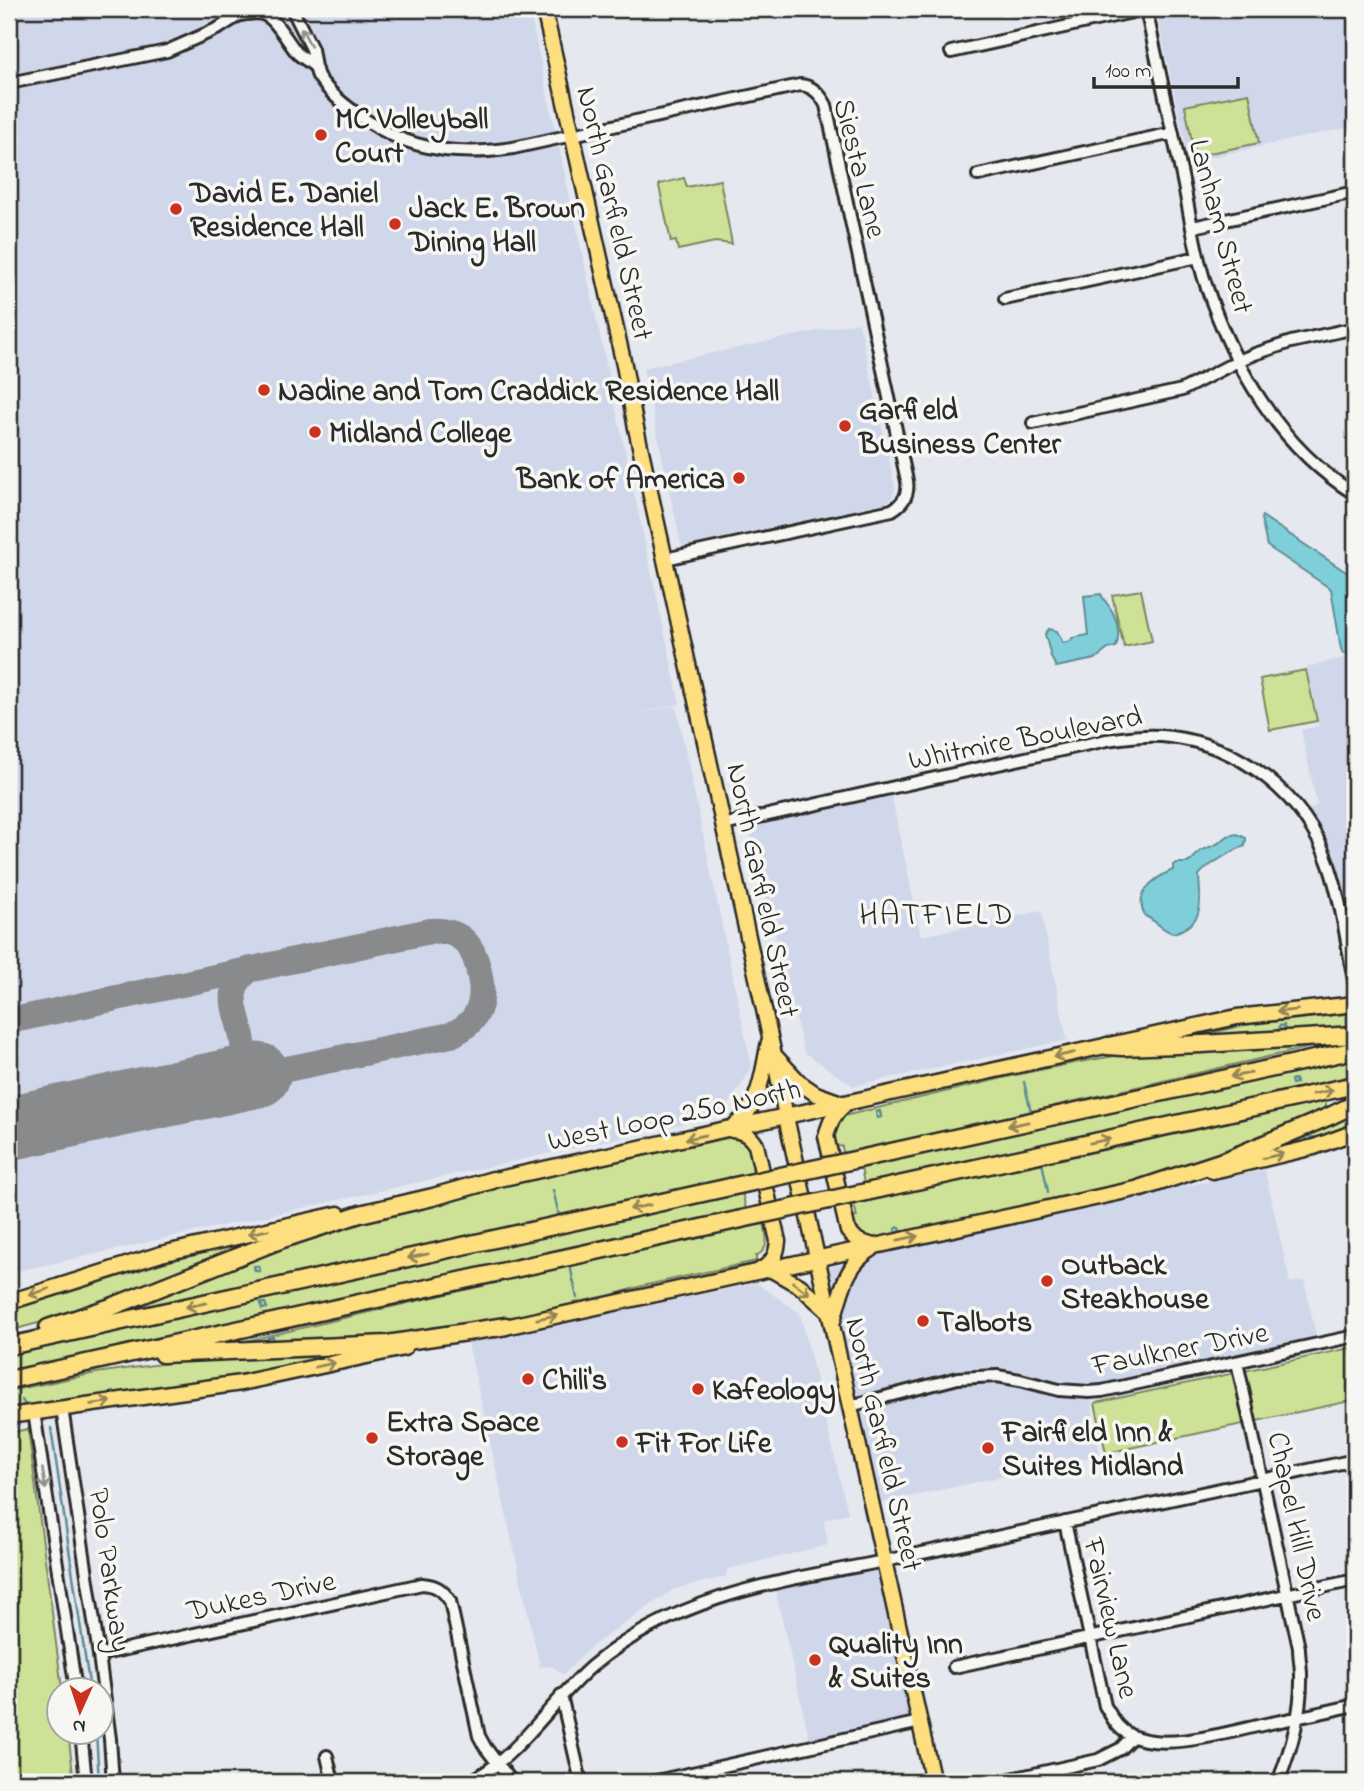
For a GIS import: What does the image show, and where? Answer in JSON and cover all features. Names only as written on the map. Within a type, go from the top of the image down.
[{"type":"highway","points":[[1107,1046],[1202,1044],[1355,1035]]},
{"type":"highway","points":[[9,1345],[1355,1050]]},
{"type":"highway","points":[[9,1380],[1355,1085]]},
{"type":"highway","points":[[1142,1188],[1221,1162],[1355,1104]]},
{"type":"highway","points":[[9,1345],[27,1335],[111,1307],[280,1240],[360,1214],[493,1180]]},
{"type":"highway","points":[[83,1363],[156,1354],[387,1344],[506,1326]]},
{"type":"main road","name":"North Garfield Street","points":[[544,9],[933,1782]]},
{"type":"main road","name":"West Loop 250 North","points":[[9,1302],[161,1254],[493,1180],[1237,1017],[1355,1004]]},
{"type":"main road","points":[[729,1130],[750,1111],[757,1097],[770,1036]]},
{"type":"main road","points":[[774,1055],[800,1083],[816,1094],[845,1104],[834,1114],[826,1136],[848,1231],[858,1241],[877,1245]]},
{"type":"main road","points":[[729,1130],[742,1131],[756,1145],[778,1241],[775,1257],[764,1270]]},
{"type":"main road","points":[[9,1416],[241,1383],[1142,1188],[1314,1147],[1355,1132]]},
{"type":"main road","points":[[764,1270],[800,1286],[830,1319],[844,1282],[855,1263],[877,1245]]},
{"type":"street","name":"Siesta Lane","points":[[292,9],[312,49],[317,74],[335,95],[349,108],[390,134],[441,150],[488,152],[800,85],[812,88],[824,101],[908,483],[906,494],[901,504],[892,510],[665,559]]},
{"type":"street","points":[[951,51],[1146,9]]},
{"type":"street","name":"Lanham Street","points":[[1146,9],[1198,257],[1211,300],[1238,361],[1261,400],[1306,455],[1351,491]]},
{"type":"street","name":"Siesta Lane","points":[[245,12],[256,12],[270,18],[300,56],[315,67]]},
{"type":"street","points":[[9,83],[167,51],[219,28],[245,12]]},
{"type":"street","points":[[978,175],[1173,133]]},
{"type":"street","points":[[1193,227],[1355,192]]},
{"type":"street","points":[[1005,299],[1198,257]]},
{"type":"street","points":[[1033,423],[1182,390],[1238,361],[1291,342],[1355,328]]},
{"type":"street","points":[[1351,491],[1355,476]]},
{"type":"street","name":"Whitmire Boulevard","points":[[723,825],[1107,740],[1153,736],[1199,743],[1238,758],[1263,774],[1297,807],[1312,829],[1329,865],[1355,985]]},
{"type":"street","name":"Faulkner Drive","points":[[850,1406],[961,1377],[1009,1378],[1051,1389],[1089,1392],[1118,1388],[1355,1336]]},
{"type":"street","name":"Chapel Hill Drive","points":[[1237,1362],[1299,1648],[1301,1676],[1297,1718],[1278,1782]]},
{"type":"street","name":"Polo Parkway","points":[[62,1408],[99,1655],[113,1782]]},
{"type":"street","name":"Polo Parkway","points":[[34,1412],[74,1676]]},
{"type":"street","points":[[469,1782],[497,1763],[522,1740],[561,1695],[593,1665],[639,1632],[682,1610],[734,1593],[822,1573],[1355,1460]]},
{"type":"street","name":"Fairview Lane","points":[[1065,1522],[1105,1706],[1118,1727],[1133,1736],[1161,1741],[1198,1739],[1355,1705]]},
{"type":"street","points":[[954,1667],[1355,1580]]},
{"type":"street","name":"Dukes Drive","points":[[99,1655],[422,1584],[433,1585],[443,1591],[450,1601],[479,1736],[497,1763]]},
{"type":"street","points":[[561,1695],[581,1782]]},
{"type":"street","points":[[652,1782],[920,1722]]},
{"type":"street","points":[[997,1782],[1098,1760],[1120,1749],[1133,1736]]},
{"type":"street","points":[[82,1746],[86,1782]]},
{"type":"street","points":[[327,1756],[333,1782]]},
{"type":"street","points":[[497,1763],[512,1782]]},
{"type":"shaded area","name":"Midland College","points":[[9,9],[529,9],[680,704],[625,716],[676,706],[752,1068],[722,1115],[9,1273]]},
{"type":"shaded area","points":[[1156,9],[1355,9],[1355,126],[1189,162]]},
{"type":"shaded area","points":[[859,322],[895,487],[893,497],[888,502],[684,546],[681,544],[643,368]]},
{"type":"shaded area","points":[[1355,655],[1355,988],[1335,887],[1302,814],[1317,805],[1301,730],[1319,726],[1307,667]]},
{"type":"shaded area","points":[[890,789],[921,936],[1041,911],[1067,1040],[853,1086],[804,1052],[747,821]]},
{"type":"shaded area","points":[[1265,1170],[1290,1283],[1304,1280],[1318,1345],[1090,1393],[1100,1455],[872,1505],[819,1270],[920,1243]]},
{"type":"shaded area","points":[[756,1283],[800,1313],[848,1513],[824,1520],[828,1545],[728,1569],[725,1577],[674,1589],[592,1646],[563,1675],[552,1666],[540,1667],[468,1343]]},
{"type":"shaded area","points":[[884,1559],[920,1722],[811,1746],[774,1584]]},
{"type":"green space","points":[[1249,93],[1259,143],[1195,156],[1185,106]]},
{"type":"green space","points":[[684,178],[687,187],[720,180],[732,244],[715,242],[678,250],[676,241],[671,242],[659,186]]},
{"type":"green space","points":[[1141,590],[1152,641],[1124,647],[1112,595]]},
{"type":"green space","points":[[1306,670],[1317,721],[1270,730],[1260,679]]},
{"type":"green space","points":[[1355,1013],[1355,1027],[1207,1037],[1207,1034],[1244,1025]]},
{"type":"green space","points":[[1311,1041],[1311,1047],[897,1142],[843,1153],[842,1146],[834,1147],[834,1130],[844,1116],[1020,1074],[1120,1055]]},
{"type":"green space","points":[[1355,1058],[1355,1077],[864,1184],[861,1167]]},
{"type":"green space","points":[[1325,1100],[1328,1113],[1189,1167],[1130,1184],[879,1239],[860,1235],[850,1218],[857,1217],[854,1204]]},
{"type":"green space","points":[[1355,1112],[1355,1126],[1300,1145],[1245,1159]]},
{"type":"green space","points":[[737,1136],[747,1140],[758,1164],[752,1165],[753,1173],[142,1307],[128,1307],[158,1293],[373,1214]]},
{"type":"green space","points":[[742,1192],[746,1209],[9,1371],[9,1353]]},
{"type":"green space","points":[[764,1223],[766,1242],[764,1250],[756,1256],[756,1261],[642,1286],[588,1302],[421,1335],[248,1347],[246,1341],[570,1265]]},
{"type":"green space","points":[[252,1241],[254,1245],[82,1311],[9,1331],[9,1311],[175,1259]]},
{"type":"green space","points":[[1355,1347],[1355,1400],[1106,1453],[1095,1403]]},
{"type":"green space","points":[[341,1352],[342,1355],[238,1378],[9,1410],[9,1391],[96,1373],[211,1359]]},
{"type":"green space","points":[[28,1429],[60,1676],[46,1676],[46,1746],[70,1746],[74,1782],[9,1782],[9,1433]]},
{"type":"water","points":[[1262,516],[1355,578],[1355,653],[1343,654],[1341,649],[1331,589],[1267,546]]},
{"type":"water","points":[[1101,594],[1116,621],[1116,647],[1108,649],[1095,659],[1056,667],[1045,634],[1049,629],[1057,631],[1063,643],[1088,635],[1084,596]]},
{"type":"water","points":[[1237,834],[1246,838],[1245,846],[1221,858],[1199,875],[1199,911],[1191,924],[1173,933],[1145,916],[1142,900],[1147,887],[1173,870],[1176,863],[1187,863],[1200,851]]},
{"type":"waterway","points":[[1284,1025],[1284,1030],[1279,1030],[1279,1026],[1284,1025]]},
{"type":"waterway","points":[[1295,1079],[1296,1083],[1292,1084],[1291,1080],[1295,1079]]},
{"type":"waterway","points":[[1024,1082],[1031,1112]]},
{"type":"waterway","points":[[880,1111],[881,1117],[877,1118],[876,1112],[880,1111]]},
{"type":"waterway","points":[[1309,1134],[1314,1140],[1306,1142],[1305,1135],[1309,1134]]},
{"type":"waterway","points":[[1042,1162],[1048,1192]]},
{"type":"waterway","points":[[553,1190],[559,1215]]},
{"type":"waterway","points":[[900,1227],[901,1232],[896,1233],[895,1229],[900,1227]]},
{"type":"waterway","points":[[570,1265],[577,1298]]},
{"type":"waterway","points":[[254,1266],[259,1266],[260,1271],[255,1271],[254,1266]]},
{"type":"waterway","points":[[139,1269],[148,1267]]},
{"type":"waterway","points":[[78,1289],[87,1286]]},
{"type":"waterway","points":[[261,1303],[265,1303],[267,1308],[262,1309],[261,1303]]},
{"type":"waterway","points":[[273,1337],[275,1342],[270,1343],[268,1338],[273,1337]]},
{"type":"waterway","points":[[22,1400],[27,1408]]},
{"type":"waterway","points":[[51,1428],[88,1676]]},
{"type":"waterway","points":[[97,1746],[99,1782]]},
{"type":"taxiway","points":[[9,1021],[430,931],[451,933],[466,942],[471,949],[480,977],[481,999],[473,1019],[460,1030],[451,1035],[258,1075]]},
{"type":"taxiway","points":[[221,1083],[237,1069],[243,1055],[243,1040],[234,995],[238,981],[251,969]]},
{"type":"runway","points":[[9,1128],[258,1075]]},
{"type":"place","name":"MC Volleyball Court","points":[[321,135]]},
{"type":"place","name":"David E. Daniel Residence Hall","points":[[176,209]]},
{"type":"place","name":"Jack E. Brown Dining Hall","points":[[395,224]]},
{"type":"place","name":"Nadine and Tom Craddick Residence Hall","points":[[264,390]]},
{"type":"place","name":"Garfield Business Center","points":[[845,426]]},
{"type":"place","name":"Midland College","points":[[315,432]]},
{"type":"place","name":"Bank of America","points":[[739,478]]},
{"type":"place","name":"Outback Steakhouse","points":[[1047,1281]]},
{"type":"place","name":"Talbots","points":[[923,1321]]},
{"type":"place","name":"Chili's","points":[[528,1379]]},
{"type":"place","name":"Kafeology","points":[[698,1389]]},
{"type":"place","name":"Extra Space Storage","points":[[372,1438]]},
{"type":"place","name":"Fit For Life","points":[[622,1442]]},
{"type":"place","name":"Fairfield Inn & Suites Midland","points":[[988,1448]]},
{"type":"place","name":"Quality Inn & Suites","points":[[815,1660]]},
{"type":"district","name":"HATFIELD","points":[[937,913]]}]
